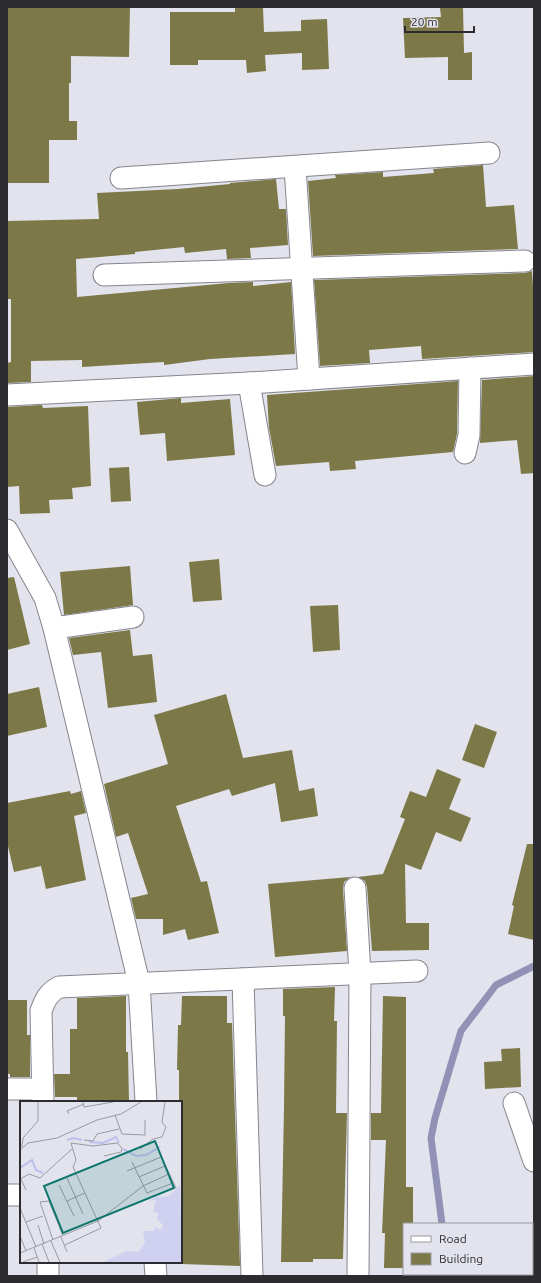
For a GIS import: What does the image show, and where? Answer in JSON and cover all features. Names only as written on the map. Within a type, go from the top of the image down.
[{"type":"street","points":[[121,178],[489,153]]},
{"type":"street","points":[[295,167],[309,380]]},
{"type":"street","points":[[104,275],[525,261]]},
{"type":"street","points":[[7,396],[309,380],[534,364]]},
{"type":"street","points":[[465,452],[469,435],[470,368]]},
{"type":"street","points":[[249,383],[265,475]]},
{"type":"street","points":[[7,530],[45,598],[54,628],[139,983],[146,1101]]},
{"type":"street","points":[[54,628],[133,617]]},
{"type":"street","points":[[355,888],[360,974],[358,1276]]},
{"type":"street","points":[[7,1089],[42,1095],[42,1011],[45,999],[51,991],[59,987],[417,971]]},
{"type":"street","points":[[243,979],[252,1276]]},
{"type":"street","points":[[514,1103],[534,1161]]},
{"type":"street","points":[[7,1195],[20,1195]]},
{"type":"street","points":[[48,1263],[48,1276]]},
{"type":"street","points":[[155,1263],[156,1276]]},
{"type":"building","points":[[8,7],[130,7],[129,57],[71,56],[69,121],[77,121],[77,140],[49,140],[49,183],[7,183]]},
{"type":"building","points":[[463,7],[464,53],[472,52],[472,80],[448,80],[448,57],[405,58],[403,18],[441,17],[440,8]]},
{"type":"building","points":[[235,8],[263,8],[264,32],[301,31],[301,20],[327,19],[329,69],[302,70],[302,53],[265,55],[266,71],[247,73],[246,60],[198,60],[198,65],[170,65],[170,12],[235,12]]},
{"type":"building","points":[[483,165],[486,207],[514,205],[518,249],[313,256],[308,181],[336,178],[335,175],[383,172],[383,177],[434,173],[433,169]]},
{"type":"building","points":[[276,179],[279,209],[286,209],[288,245],[250,248],[251,258],[227,259],[226,249],[185,253],[184,247],[135,252],[135,254],[76,259],[77,297],[229,283],[253,282],[253,286],[291,282],[295,354],[210,359],[164,365],[164,362],[82,367],[82,360],[31,361],[31,382],[7,383],[7,363],[11,362],[11,299],[7,299],[8,221],[99,219],[97,193],[178,189]]},
{"type":"building","points":[[532,271],[534,301],[534,352],[422,359],[421,346],[369,350],[370,363],[320,366],[314,280],[525,273]]},
{"type":"building","points":[[534,376],[534,473],[521,474],[517,440],[480,443],[482,380]]},
{"type":"building","points":[[458,381],[457,434],[453,452],[355,461],[356,469],[330,471],[329,462],[276,466],[269,428],[267,395]]},
{"type":"building","points":[[181,398],[181,403],[230,399],[235,455],[167,461],[165,433],[140,435],[137,402]]},
{"type":"building","points":[[42,405],[43,408],[88,406],[91,486],[72,488],[73,499],[49,500],[50,513],[20,514],[19,486],[7,487],[7,407]]},
{"type":"building","points":[[129,467],[131,501],[111,502],[109,468]]},
{"type":"building","points":[[219,559],[222,600],[193,602],[189,562]]},
{"type":"building","points":[[130,566],[133,605],[64,615],[60,572]]},
{"type":"building","points":[[14,577],[30,644],[7,650],[7,578]]},
{"type":"building","points":[[338,605],[340,650],[313,652],[310,606]]},
{"type":"building","points":[[130,630],[133,656],[152,654],[157,702],[108,708],[101,652],[73,655],[69,638]]},
{"type":"building","points":[[39,687],[47,727],[7,736],[7,694]]},
{"type":"building","points":[[226,694],[243,758],[292,750],[299,791],[314,788],[318,816],[281,822],[275,783],[232,796],[229,789],[176,806],[201,882],[207,881],[219,933],[188,940],[185,929],[163,935],[163,919],[136,919],[131,898],[148,894],[128,833],[116,837],[104,784],[168,764],[154,715]]},
{"type":"building","points":[[475,724],[497,732],[484,768],[462,760]]},
{"type":"building","points":[[437,769],[461,779],[449,809],[471,818],[461,842],[436,832],[421,870],[405,864],[406,923],[429,923],[429,950],[372,951],[367,887],[365,881],[358,877],[383,874],[405,819],[400,817],[410,791],[426,797]]},
{"type":"building","points":[[70,791],[71,794],[81,791],[86,813],[74,816],[86,880],[46,889],[41,866],[14,872],[7,842],[7,803]]},
{"type":"building","points":[[527,844],[534,844],[534,940],[508,934],[514,906],[512,905]]},
{"type":"building","points":[[350,877],[344,882],[343,889],[347,951],[275,957],[268,884]]},
{"type":"building","points":[[335,987],[334,1021],[337,1021],[336,1113],[347,1113],[343,1259],[313,1259],[313,1262],[281,1262],[285,1016],[283,1016],[283,989]]},
{"type":"building","points":[[126,996],[126,1052],[128,1052],[129,1101],[77,1101],[77,1097],[55,1097],[54,1074],[70,1074],[70,1029],[77,1029],[77,998]]},
{"type":"building","points":[[182,996],[227,996],[227,1023],[232,1023],[240,1266],[181,1264],[182,1101],[179,1101],[179,1070],[177,1070],[178,1025],[181,1025]]},
{"type":"building","points":[[383,996],[406,997],[406,1187],[413,1187],[413,1223],[403,1223],[403,1268],[384,1268],[385,1233],[382,1233],[386,1140],[371,1140],[371,1113],[381,1113]]},
{"type":"building","points":[[7,1000],[27,1000],[27,1035],[30,1035],[30,1077],[10,1077],[10,1074],[7,1074]]},
{"type":"building","points":[[520,1048],[521,1087],[485,1089],[484,1062],[502,1061],[501,1049]]},
{"type":"waterway","points":[[442,1223],[431,1138],[435,1118],[461,1031],[496,985],[534,966]]}]
